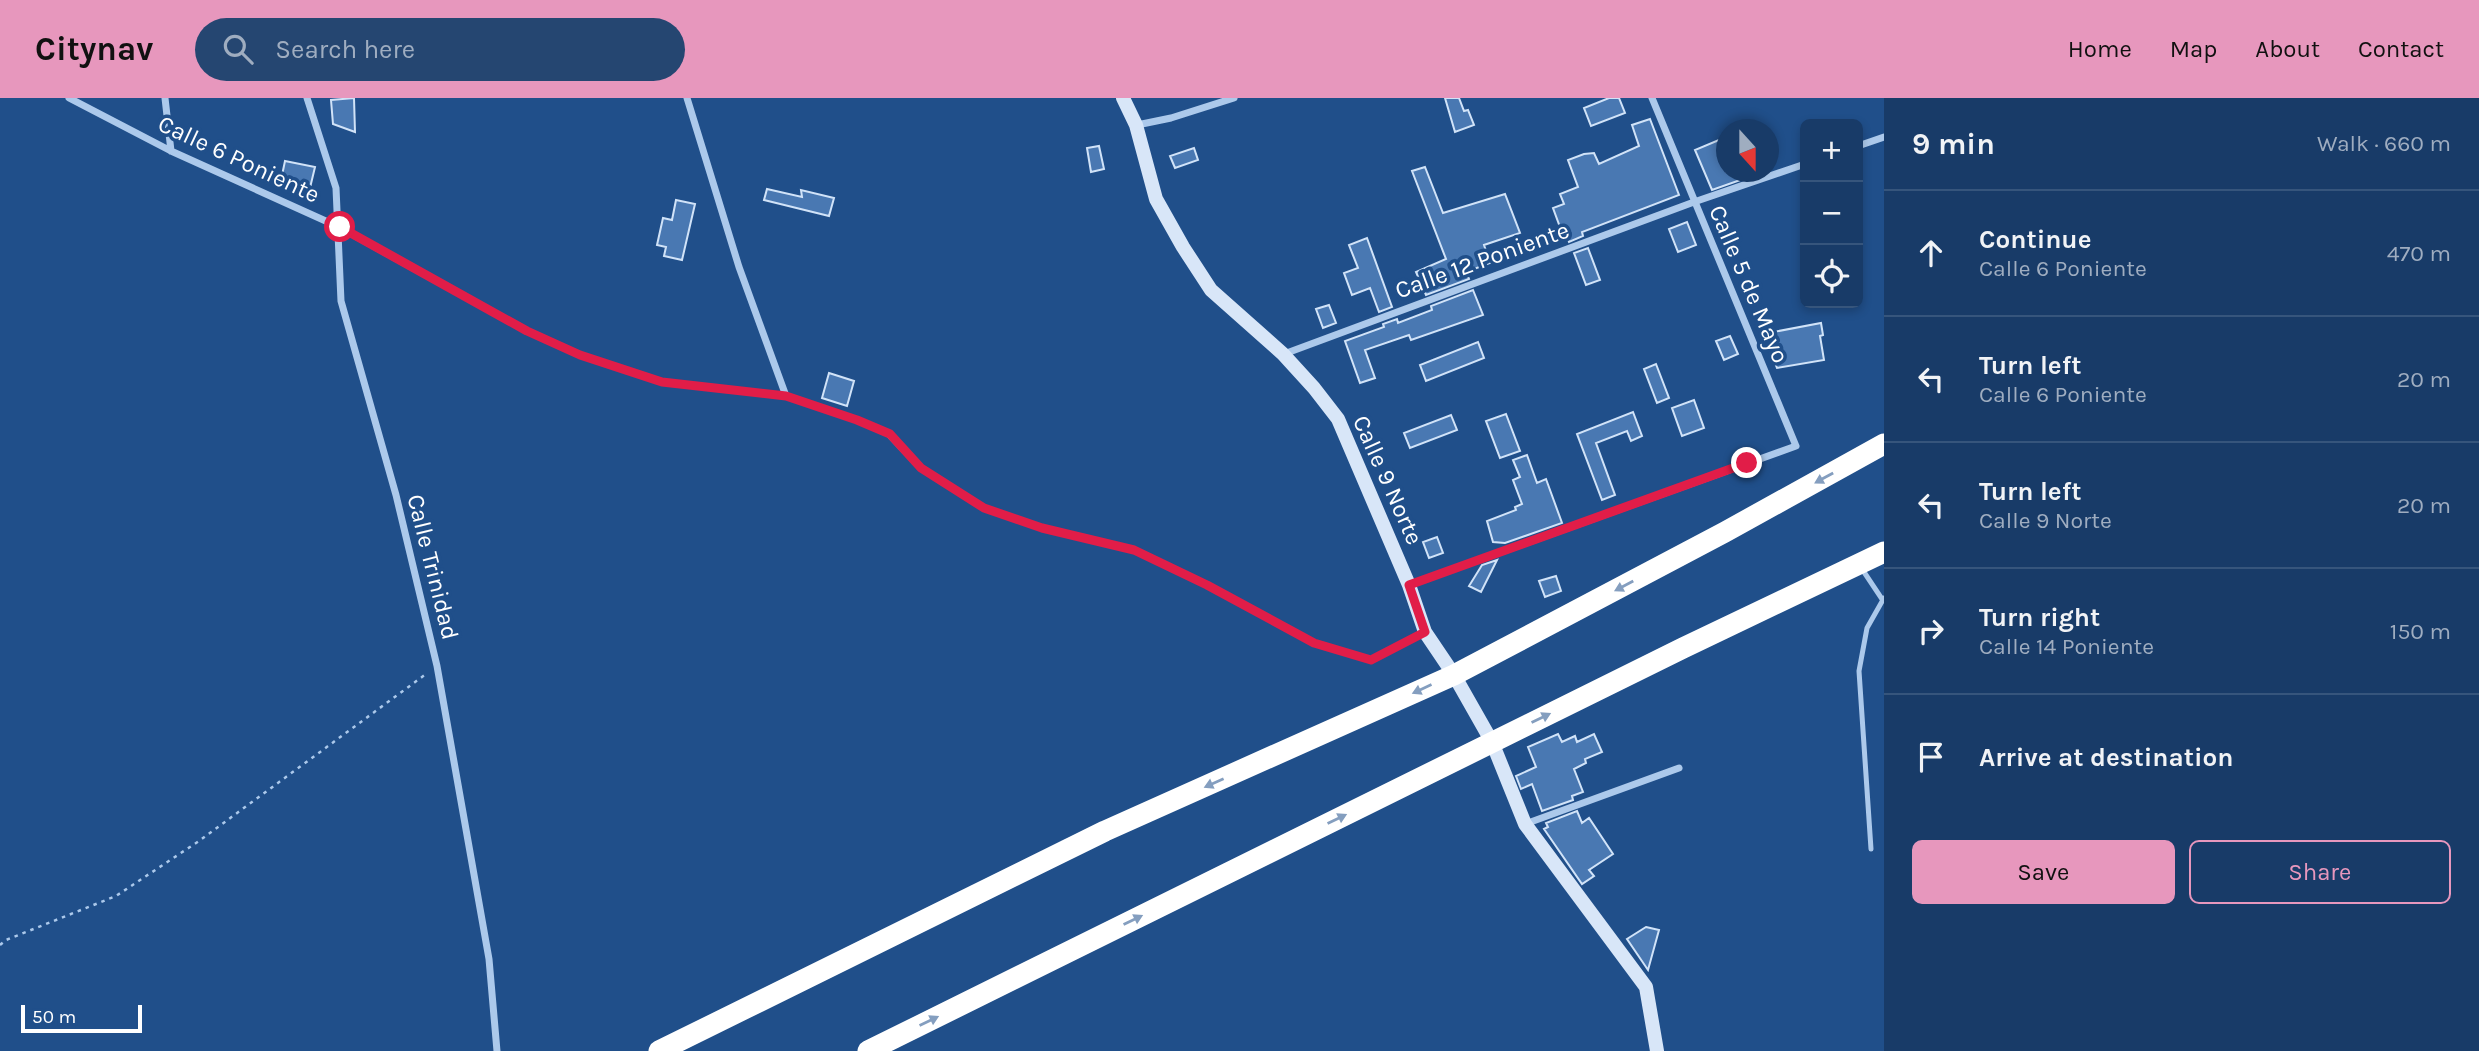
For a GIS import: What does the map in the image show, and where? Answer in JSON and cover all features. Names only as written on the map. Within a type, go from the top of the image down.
[{"type":"highway","points":[[659,1051],[1105,831],[1454,675],[1725,532],[1884,444]]},
{"type":"highway","points":[[868,1051],[1492,742],[1884,552]]},
{"type":"street","name":"Calle 6 Poniente","points":[[69,98],[171,151],[340,227],[527,331],[580,355],[662,382],[786,396],[857,420],[890,434],[921,468],[984,508],[1042,528],[1134,550],[1207,585],[1314,643],[1371,660],[1425,632]]},
{"type":"street","points":[[165,98],[171,151]]},
{"type":"street","name":"Calle Trinidad","points":[[307,98],[336,188],[340,227],[341,301],[396,495],[437,666],[489,959],[497,1051]]},
{"type":"street","points":[[687,98],[739,267],[786,396]]},
{"type":"street","name":"Calle 9 Norte","points":[[1123,98],[1136,125],[1156,199],[1211,290],[1283,354],[1338,419],[1409,585],[1425,632],[1454,675],[1492,742],[1525,824],[1646,986],[1657,1051]]},
{"type":"street","points":[[1136,125],[1171,118],[1234,98]]},
{"type":"street","name":"Calle 5 de Mayo","points":[[1409,585],[1796,446],[1652,98]]},
{"type":"street","points":[[1863,144],[1884,137]]},
{"type":"street","name":"Calle 12 Poniente","points":[[1283,354],[1694,202],[1800,166]]},
{"type":"street","points":[[1525,824],[1679,768]]},
{"type":"lane","points":[[1858,564],[1883,598],[1867,628],[1859,671],[1871,849]]},
{"type":"path","points":[[0,945],[6,940],[116,896],[199,841],[437,666]]},
{"type":"building","points":[[354,98],[355,132],[333,124],[331,100]]},
{"type":"building","points":[[1445,98],[1459,98],[1474,125],[1455,132]]},
{"type":"building","points":[[1609,98],[1619,98],[1625,113],[1591,126],[1584,108]]},
{"type":"building","points":[[1650,119],[1679,195],[1582,232],[1583,236],[1569,242],[1567,237],[1564,238],[1553,208],[1564,204],[1560,194],[1578,187],[1568,160],[1594,153],[1599,164],[1639,146],[1632,125]]},
{"type":"building","points":[[1716,141],[1716,182],[1735,182],[1712,190],[1695,150]]},
{"type":"building","points":[[1099,146],[1104,169],[1091,172],[1087,148]]},
{"type":"building","points":[[1194,148],[1198,160],[1175,168],[1170,156]]},
{"type":"building","points":[[285,161],[315,167],[309,192],[280,185]]},
{"type":"building","points":[[1425,167],[1443,213],[1505,194],[1520,233],[1484,245],[1490,263],[1466,272],[1469,279],[1426,295],[1416,272],[1446,259],[1412,171]]},
{"type":"building","points":[[767,189],[802,197],[801,190],[834,198],[829,216],[764,200]]},
{"type":"building","points":[[676,200],[695,204],[682,260],[664,256],[666,247],[657,245],[663,218],[672,220]]},
{"type":"building","points":[[1687,222],[1696,245],[1678,252],[1669,229]]},
{"type":"building","points":[[1367,238],[1392,307],[1379,312],[1370,288],[1352,295],[1344,273],[1358,268],[1349,245]]},
{"type":"building","points":[[1588,248],[1600,280],[1586,285],[1574,253]]},
{"type":"building","points":[[1473,290],[1483,315],[1411,340],[1409,335],[1365,350],[1375,378],[1360,383],[1345,341],[1384,327],[1383,324],[1397,319],[1398,323],[1432,310],[1431,306]]},
{"type":"building","points":[[1329,305],[1336,323],[1323,328],[1316,309]]},
{"type":"building","points":[[1821,323],[1824,360],[1777,368],[1769,348],[1768,333]]},
{"type":"building","points":[[1730,336],[1738,354],[1724,360],[1716,341]]},
{"type":"building","points":[[1478,342],[1484,358],[1426,381],[1420,365]]},
{"type":"building","points":[[1656,364],[1669,398],[1657,403],[1644,369]]},
{"type":"building","points":[[829,373],[854,381],[847,406],[822,398]]},
{"type":"building","points":[[1694,400],[1704,428],[1682,436],[1672,408]]},
{"type":"building","points":[[1633,412],[1642,436],[1631,441],[1627,431],[1596,443],[1615,495],[1602,500],[1577,434]]},
{"type":"building","points":[[1506,414],[1520,451],[1500,458],[1486,421]]},
{"type":"building","points":[[1451,415],[1457,430],[1410,448],[1404,433]]},
{"type":"building","points":[[1527,455],[1537,483],[1546,479],[1562,523],[1505,543],[1493,542],[1487,521],[1516,510],[1515,507],[1522,504],[1513,480],[1520,477],[1513,460]]},
{"type":"building","points":[[1437,537],[1443,553],[1429,558],[1423,542]]},
{"type":"building","points":[[1497,560],[1481,592],[1469,586],[1482,565]]},
{"type":"building","points":[[1556,576],[1561,591],[1545,597],[1539,581]]},
{"type":"building","points":[[1558,734],[1562,742],[1575,736],[1577,742],[1594,734],[1602,752],[1585,759],[1586,763],[1574,769],[1583,792],[1572,796],[1573,800],[1542,811],[1532,784],[1521,789],[1516,776],[1536,767],[1528,747]]},
{"type":"building","points":[[1577,811],[1582,823],[1589,818],[1613,854],[1589,870],[1594,876],[1582,884],[1544,829],[1548,827],[1546,823]]},
{"type":"building","points":[[1646,927],[1659,930],[1648,970],[1627,939]]},
{"type":"route","points":[[340,227],[527,331],[580,355],[662,382],[786,396],[857,420],[890,434],[921,468],[984,508],[1042,528],[1134,550],[1207,585],[1314,643],[1371,660],[1425,632],[1409,585],[1747,463]]}]
